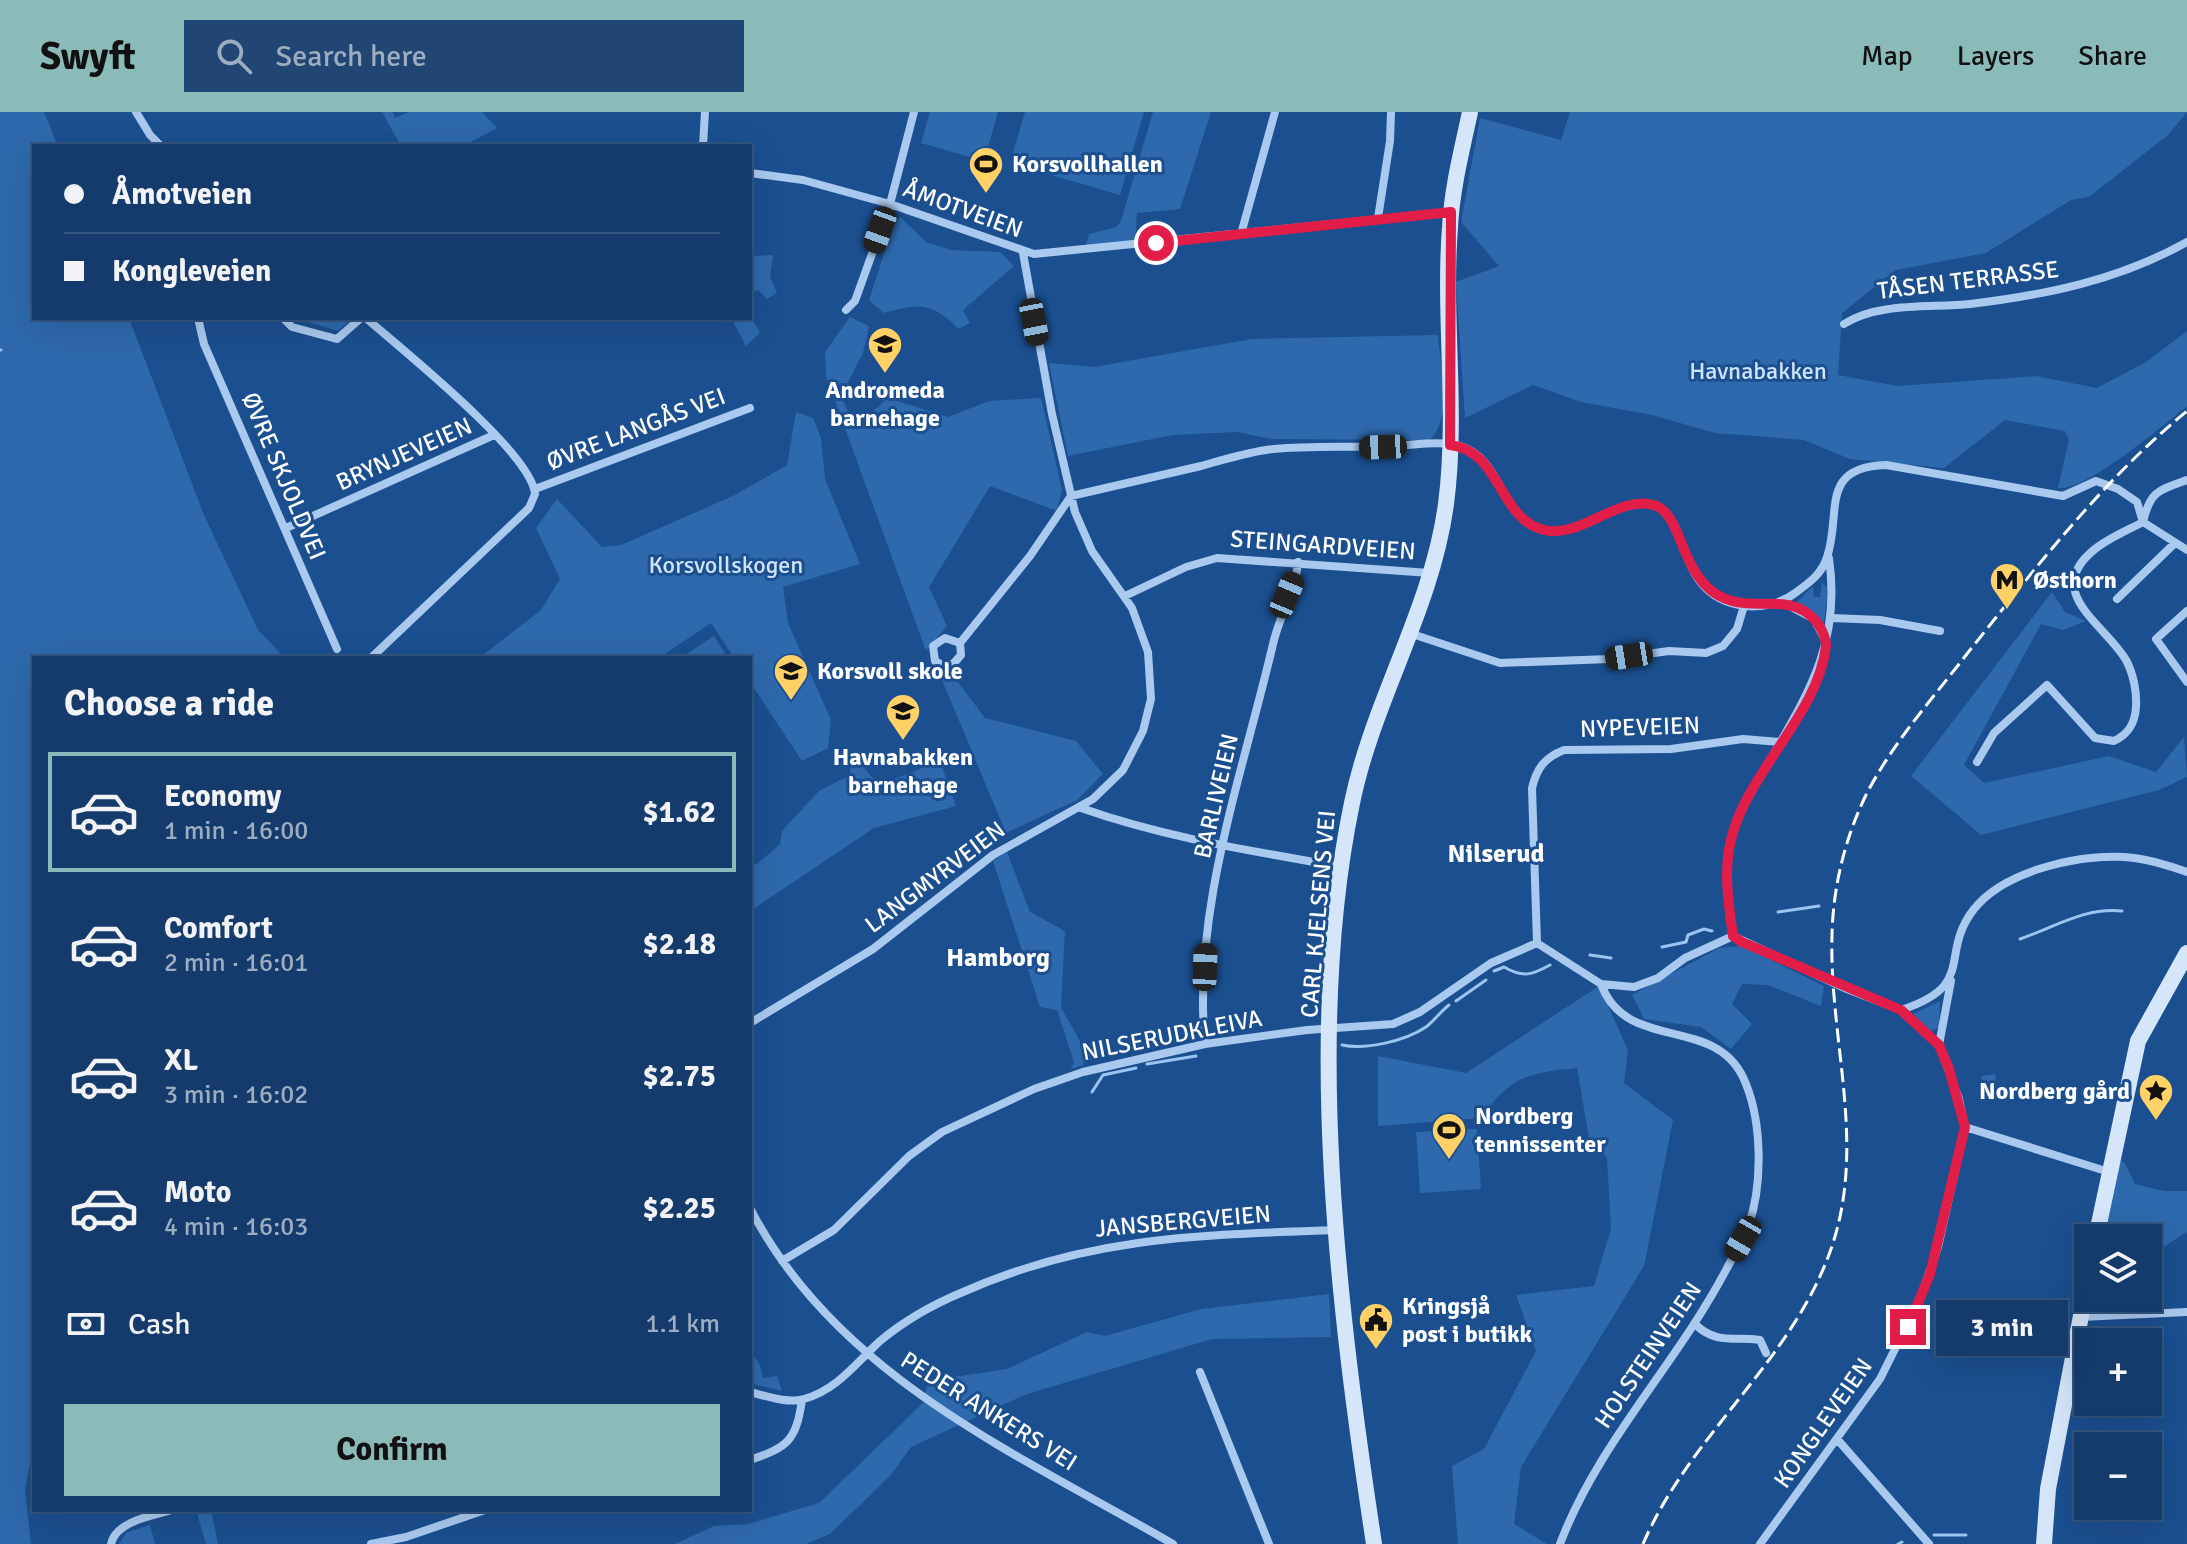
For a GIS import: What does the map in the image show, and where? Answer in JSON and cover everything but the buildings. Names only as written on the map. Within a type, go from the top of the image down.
[{"type":"main road","name":"CARL KJELSENS VEI","points":[[1374,1544],[1352,1388],[1337,1230],[1331,1029],[1342,867],[1352,805],[1367,745],[1431,573],[1446,504],[1450,445],[1451,212],[1470,112]]},
{"type":"main road","points":[[2099,1224],[2138,1041],[2187,953]]},
{"type":"main road","points":[[2044,1544],[2048,1489],[2082,1312]]},
{"type":"street","points":[[136,112],[159,144]]},
{"type":"street","points":[[703,144],[705,112]]},
{"type":"street","points":[[846,310],[855,301],[890,204],[914,112]]},
{"type":"street","points":[[1241,234],[1275,112]]},
{"type":"street","points":[[1378,218],[1390,141],[1391,112]]},
{"type":"street","name":"ÅMOTVEIEN","points":[[752,173],[803,180],[890,204],[1023,253],[1065,254],[1451,212]]},
{"type":"street","name":"TÅSEN TERRASSE","points":[[1844,324],[1860,313],[1965,304],[2068,289],[2162,256],[2187,242]]},
{"type":"street","name":"LANGMYRVEIEN","points":[[752,1022],[873,949],[993,855],[1032,831],[1081,808],[1123,770],[1138,744],[1148,715],[1151,685],[1148,652],[1138,620],[1125,596],[1085,538],[1071,496],[1049,400],[1023,253]]},
{"type":"street","name":"ØVRE SKJOLDVEI","points":[[198,320],[204,344],[337,649]]},
{"type":"street","points":[[285,320],[292,327],[337,339],[361,320]]},
{"type":"street","points":[[365,320],[452,393],[526,472],[535,489]]},
{"type":"street","name":"ØVRE LANGÅS VEI","points":[[373,656],[529,508],[535,489],[750,408]]},
{"type":"street","name":"BRYNJEVEIEN","points":[[286,528],[494,435]]},
{"type":"street","points":[[960,643],[1030,556],[1071,496],[1266,450],[1450,445],[1464,447],[1489,466],[1521,519],[1543,530],[1562,530],[1638,504],[1659,507],[1672,519],[1694,574],[1717,595],[1744,606],[1784,603],[1814,619],[1826,643]]},
{"type":"street","points":[[1733,936],[1726,892],[1731,839],[1749,797],[1818,674],[1832,618],[1828,556],[1835,498],[1847,475],[1868,465],[1886,465],[2063,496],[2096,481],[2137,502],[2143,522],[2187,550]]},
{"type":"street","points":[[1977,762],[1994,733],[2047,685],[2095,738],[2114,741],[2128,731],[2135,720],[2137,700],[2131,670],[2124,657],[2082,609],[2074,592],[2075,580],[2083,562],[2097,547],[2143,522],[2148,500],[2161,490],[2187,480]]},
{"type":"street","points":[[2117,599],[2175,543]]},
{"type":"street","points":[[1784,603],[1816,576],[1828,556]]},
{"type":"street","name":"STEINGARDVEIEN","points":[[1125,596],[1203,560],[1236,557],[1431,573]]},
{"type":"street","name":"BARLIVEIEN","points":[[1205,1044],[1206,939],[1224,847],[1278,623],[1298,562]]},
{"type":"street","points":[[1409,633],[1500,663],[1610,659],[1669,651],[1706,653],[1716,651],[1730,637],[1744,606]]},
{"type":"street","points":[[2187,611],[2156,639],[2187,682]]},
{"type":"street","points":[[1832,618],[1880,620],[1940,631]]},
{"type":"street","name":"NYPEVEIEN","points":[[1537,943],[1532,788],[1536,771],[1548,756],[1564,750],[1671,749],[1743,739],[1780,742]]},
{"type":"street","points":[[1081,808],[1127,824],[1224,847],[1342,867]]},
{"type":"street","points":[[1939,1045],[1960,942],[1975,908],[2019,877],[2058,863],[2096,857],[2133,857],[2187,872]]},
{"type":"street","points":[[1537,943],[1601,984],[1616,988],[1645,984],[1685,958],[1733,936],[1847,989],[1901,1010],[1927,1001],[1952,976]]},
{"type":"street","name":"NILSERUDKLEIVA","points":[[782,1261],[834,1230],[909,1156],[942,1132],[1034,1089],[1083,1072],[1205,1044],[1380,1026],[1405,1019],[1491,963],[1537,943]]},
{"type":"street","name":"HOLSTEINVEIEN","points":[[1560,1544],[1589,1481],[1696,1325],[1743,1239],[1754,1208],[1757,1141],[1746,1084],[1737,1067],[1706,1041],[1634,1023],[1620,1015],[1608,1004],[1601,984]]},
{"type":"street","name":"KONGLEVEIEN","points":[[1760,1544],[1894,1355],[1920,1299],[1938,1247],[1965,1127],[1959,1099],[1939,1045],[1901,1010]]},
{"type":"street","points":[[1965,1127],[2109,1172]]},
{"type":"street","name":"PEDER ANKERS VEI","points":[[752,1211],[782,1261],[823,1313],[867,1355],[929,1402],[1173,1544]]},
{"type":"street","name":"JANSBERGVEIEN","points":[[802,1400],[838,1383],[900,1327],[940,1302],[1028,1265],[1081,1250],[1191,1236],[1337,1230]]},
{"type":"street","points":[[2081,1317],[2187,1312]]},
{"type":"street","points":[[1696,1325],[1704,1332],[1727,1341],[1756,1339],[1766,1353]]},
{"type":"street","points":[[1200,1372],[1269,1544]]},
{"type":"street","points":[[752,1392],[802,1400],[798,1428],[788,1443],[778,1451],[752,1459]]},
{"type":"street","points":[[1837,1439],[1929,1544]]},
{"type":"street","points":[[111,1544],[114,1534],[124,1526],[166,1512]]},
{"type":"street","points":[[371,1544],[406,1537],[479,1512]]},
{"type":"green space","points":[[0,112],[44,112],[57,144],[32,144],[32,320],[130,320],[204,515],[258,630],[283,656],[32,656],[32,1453],[25,1490],[31,1544],[0,1544]]},
{"type":"green space","points":[[382,112],[393,112],[395,118],[409,112],[482,112],[497,128],[467,144],[400,144]]},
{"type":"green space","points":[[930,112],[998,112],[984,161],[921,143]]},
{"type":"green space","points":[[1025,112],[1144,112],[1120,195],[1010,163]]},
{"type":"green space","points":[[1153,112],[1211,112],[1180,209],[1137,213],[1135,241],[1086,246],[1089,234],[1116,227],[1121,221]]},
{"type":"green space","name":"Havnabakken","points":[[1570,112],[2187,112],[2168,135],[2089,197],[2071,200],[1986,253],[1896,270],[1842,313],[1838,375],[1898,386],[2036,376],[2097,388],[2146,362],[2187,331],[2187,406],[2105,469],[2071,486],[2058,488],[2069,440],[2065,431],[2005,420],[1944,468],[1850,459],[1804,440],[1715,433],[1652,415],[1581,402],[1533,385],[1465,418],[1456,282],[1499,266],[1461,222],[1480,118],[1561,140]]},
{"type":"green space","points":[[900,217],[926,242],[951,250],[1000,252],[1014,266],[963,310],[970,323],[959,329],[941,314],[925,307],[907,307],[884,313],[869,300],[893,226]]},
{"type":"green space","points":[[773,255],[770,277],[777,293],[767,299],[758,290],[752,292],[752,256]]},
{"type":"green space","points":[[850,317],[869,326],[863,353],[841,396],[849,414],[868,416],[888,398],[948,417],[989,401],[1041,398],[1062,490],[1057,511],[990,486],[929,587],[947,626],[926,651],[826,376],[825,352]]},
{"type":"green space","points":[[752,318],[760,333],[746,346],[732,320]]},
{"type":"green space","points":[[302,320],[351,320],[338,331]]},
{"type":"green space","points":[[1438,335],[1444,404],[1442,418],[1430,440],[1271,439],[1237,432],[1173,435],[1068,456],[1049,363],[1094,367],[1252,339]]},
{"type":"green space","name":"Korsvollskogen","points":[[796,412],[813,418],[821,438],[825,479],[860,564],[783,587],[788,623],[831,720],[828,748],[802,761],[752,685],[752,656],[733,656],[711,623],[662,656],[482,656],[541,610],[560,579],[536,528],[557,499],[602,547],[621,545],[735,495],[787,465]]},
{"type":"green space","points":[[1822,582],[1828,589],[1824,622],[1797,602],[1813,586],[1814,597],[1820,597]]},
{"type":"green space","points":[[2052,592],[2065,612],[2086,621],[2063,630],[2041,624],[1964,765],[1984,783],[2109,756],[2156,772],[2184,737],[2187,777],[2159,790],[1981,835],[1911,776]]},
{"type":"green space","points":[[714,636],[727,656],[683,656]]},
{"type":"green space","points":[[949,670],[985,718],[1076,741],[1103,774],[1077,800],[1006,833],[942,680]]},
{"type":"green space","points":[[938,755],[956,806],[874,828],[752,910],[752,862],[756,865],[780,844],[782,831],[819,791],[850,775],[851,764],[857,760],[879,785],[918,770]]},
{"type":"green space","points":[[1007,852],[1030,912],[1065,931],[1061,1007],[1086,1052],[1083,1065],[1071,1069],[1074,1062],[1057,1010],[1040,1007],[993,861]]},
{"type":"green space","points":[[1742,946],[1824,986],[1821,1006],[1768,985],[1742,984],[1732,1004],[1752,1024],[1731,1049],[1701,1027],[1644,1019],[1632,995],[1719,948]]},
{"type":"green space","points":[[1599,986],[1628,1050],[1624,1083],[1673,1120],[1644,1266],[1521,1467],[1514,1524],[1547,1544],[1458,1544],[1452,1466],[1484,1449],[1536,1351],[1516,1295],[1594,1286],[1611,1229],[1607,1158],[1589,1138],[1577,1068],[1522,1079],[1502,1093],[1481,1118],[1378,1126],[1378,1056],[1466,1073]]},
{"type":"green space","points":[[1940,1001],[1939,1028],[1931,1031],[1913,1014]]},
{"type":"green space","points":[[1995,1074],[1999,1099],[1987,1102],[1981,1076]]},
{"type":"green space","name":"Nordberg tennissenter","points":[[1477,1129],[1481,1189],[1420,1193],[1416,1132]]},
{"type":"green space","points":[[2117,1159],[2124,1162],[2135,1184],[2164,1191],[2187,1191],[2187,1232],[2162,1248],[2162,1224],[2105,1224]]},
{"type":"green space","points":[[1329,1294],[1331,1337],[1212,1339],[1027,1394],[911,1447],[891,1475],[830,1534],[806,1544],[675,1544],[714,1526],[748,1524],[819,1503],[923,1403],[928,1381],[1007,1369],[1087,1332],[1105,1336],[1201,1309]]},
{"type":"green space","points":[[752,1354],[760,1365],[763,1378],[777,1376],[782,1391],[752,1384]]},
{"type":"green space","points":[[197,1512],[211,1512],[218,1544],[206,1544]]},
{"type":"green space","points":[[150,1525],[155,1544],[119,1544],[126,1533]]},
{"type":"waterway","points":[[1778,912],[1819,906]]},
{"type":"waterway","points":[[2020,939],[2083,915],[2122,911]]},
{"type":"waterway","points":[[1662,947],[1686,942],[1688,935],[1704,929],[1712,931]]},
{"type":"waterway","points":[[1590,955],[1611,958]]},
{"type":"waterway","points":[[1494,971],[1504,967],[1527,974],[1550,965]]},
{"type":"waterway","points":[[1456,1001],[1486,980]]},
{"type":"waterway","points":[[1342,1045],[1374,1045],[1407,1036],[1426,1027],[1449,1005]]},
{"type":"waterway","points":[[1147,1064],[1196,1056]]},
{"type":"waterway","points":[[1092,1092],[1103,1075],[1136,1068]]},
{"type":"waterway","points":[[1934,1535],[1966,1535]]},
{"type":"waterway","points":[[1898,1544],[1902,1542]]},
{"type":"railway","points":[[1643,1544],[1663,1504],[1687,1467],[1794,1323],[1816,1284],[1833,1243],[1846,1166],[1844,1090],[1833,974],[1833,917],[1842,863],[1866,795],[1915,720],[2046,555],[2127,466],[2187,411]]},
{"type":"place","name":"Korsvollhallen","points":[[986,195]]},
{"type":"place","name":"Andromeda barnehage","points":[[885,375]]},
{"type":"place","name":"Østhorn","points":[[2007,611]]},
{"type":"place","name":"Korsvoll skole","points":[[791,702]]},
{"type":"place","name":"Havnabakken barnehage","points":[[903,742]]},
{"type":"place","name":"Nordberg gård","points":[[2156,1122]]},
{"type":"place","name":"Nordberg tennissenter","points":[[1449,1161]]},
{"type":"place","name":"Kringsjå post i butikk","points":[[1376,1351]]},
{"type":"district","name":"Nilserud","points":[[1496,853]]},
{"type":"district","name":"Hamborg","points":[[998,957]]},
{"type":"route","points":[[1156,243],[1451,212],[1450,445],[1472,451],[1489,466],[1512,509],[1531,526],[1543,530],[1562,530],[1638,504],[1652,504],[1672,519],[1694,574],[1717,595],[1744,606],[1784,603],[1814,619],[1826,643],[1818,674],[1735,824],[1726,872],[1728,910],[1733,936],[1742,942],[1901,1010],[1939,1045],[1959,1099],[1965,1127],[1938,1247],[1908,1327]]}]
